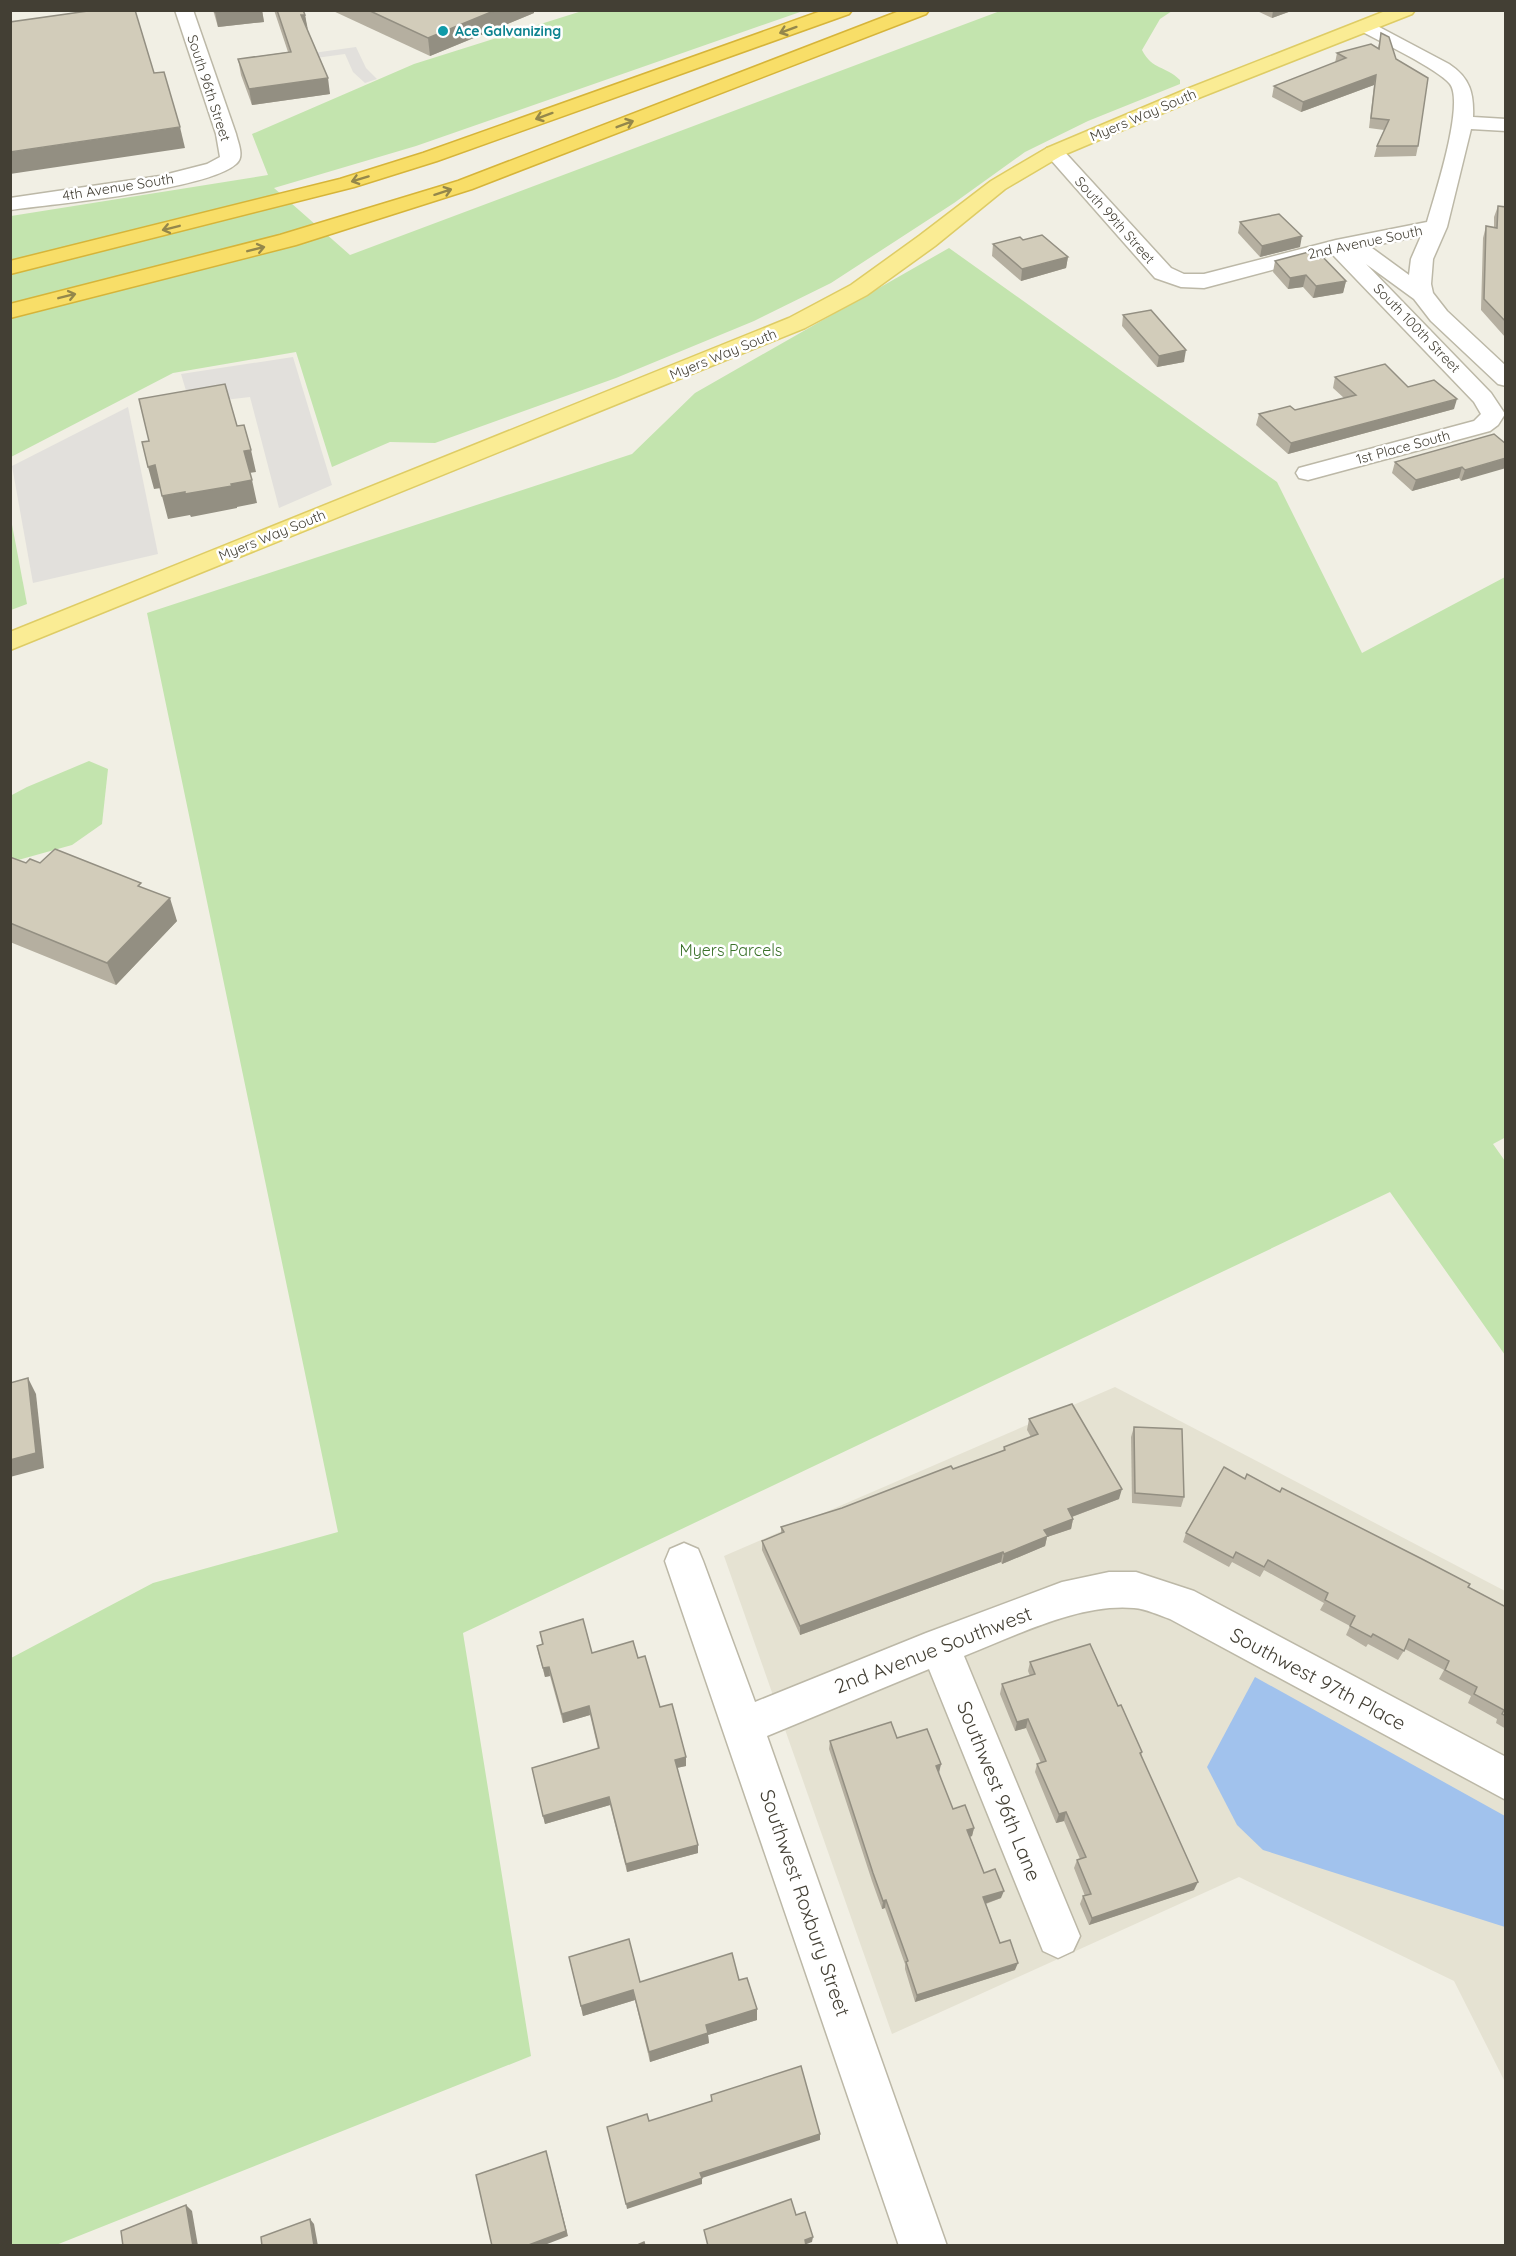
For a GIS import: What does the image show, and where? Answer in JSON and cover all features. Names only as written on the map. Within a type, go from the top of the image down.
[{"type":"highway","points":[[10,268],[347,183],[441,153],[843,10]]},
{"type":"highway","points":[[10,311],[288,240],[399,207],[465,185],[920,10]]},
{"type":"main road","name":"Myers Way South","points":[[10,642],[796,323],[858,290],[927,241],[998,185],[1054,152],[1194,93],[1406,10]]},
{"type":"street","name":"South 96th Street","points":[[184,10],[231,153],[224,164]]},
{"type":"street","name":"2nd Avenue South","points":[[1181,280],[1211,279],[1343,244],[1436,227],[1462,122],[1461,88],[1451,75],[1366,26]]},
{"type":"street","points":[[1462,122],[1506,125]]},
{"type":"street","name":"South 99th Street","points":[[1054,152],[1163,273],[1181,280]]},
{"type":"street","name":"4th Avenue South","points":[[10,204],[182,178],[224,164]]},
{"type":"street","name":"South 100th Street","points":[[1422,294],[1418,276],[1424,253],[1436,227]]},
{"type":"street","name":"South 100th Street","points":[[1343,244],[1422,294],[1439,316],[1506,379]]},
{"type":"street","name":"South 100th Street","points":[[1343,244],[1484,398],[1493,414]]},
{"type":"street","name":"1st Place South","points":[[1308,473],[1482,426],[1491,420],[1493,414]]},
{"type":"street","name":"Southwest Roxbury Street","points":[[684,1561],[923,2246]]},
{"type":"street","name":"2nd Avenue Southwest","points":[[743,1726],[940,1646],[1062,1600],[1090,1593],[1126,1590]]},
{"type":"street","name":"Southwest 97th Place","points":[[1126,1590],[1136,1590],[1180,1604],[1506,1780]]},
{"type":"street","name":"Southwest 96th Lane","points":[[940,1646],[1058,1936]]},
{"type":"shaded area","points":[[356,47],[366,68],[377,79],[365,83],[353,72],[345,54],[243,68],[241,63]]},
{"type":"shaded area","points":[[293,357],[332,485],[279,508],[250,397],[190,404],[181,374]]},
{"type":"shaded area","points":[[128,407],[158,554],[33,583],[12,466]]},
{"type":"shaded area","points":[[1115,1387],[1505,1591],[1505,2082],[1454,1981],[1239,1877],[892,2034],[724,1556]]},
{"type":"green space","points":[[582,11],[803,11],[416,146],[274,188],[350,255],[1000,11],[1172,11],[1160,19],[1142,50],[1155,65],[1175,75],[1180,80],[1180,84],[1088,121],[1025,152],[954,203],[831,283],[754,321],[616,378],[435,443],[390,442],[332,467],[296,352],[173,373],[11,457],[11,216],[268,175],[252,134],[414,64]]},
{"type":"green space","name":"Myers Parcels","points":[[949,248],[1277,482],[1362,653],[1505,577],[1506,1137],[1493,1144],[1505,1161],[1505,1355],[1390,1192],[463,1633],[531,2056],[56,2245],[11,2245],[11,1658],[153,1583],[338,1532],[147,613],[632,454],[695,393]]},
{"type":"green space","points":[[10,514],[27,604],[11,610],[10,610]]},
{"type":"green space","points":[[89,761],[108,769],[102,824],[72,845],[11,862],[10,796]]},
{"type":"water","points":[[1255,1677],[1505,1816],[1505,1927],[1263,1850],[1237,1825],[1207,1767]]},
{"type":"building","points":[[95,10],[135,10],[154,73],[164,72],[180,127],[10,152],[10,22]]},
{"type":"building","points":[[277,10],[303,10],[305,15],[301,15],[328,78],[249,89],[238,59],[291,52]]},
{"type":"building","points":[[368,10],[496,10],[428,38]]},
{"type":"building","points":[[1381,33],[1389,37],[1396,59],[1428,78],[1418,146],[1377,146],[1389,120],[1371,118],[1376,75],[1303,102],[1274,86],[1346,58],[1337,53],[1371,44],[1379,49]]},
{"type":"building","points":[[1498,206],[1506,207],[1506,322],[1484,299],[1486,226],[1497,228]]},
{"type":"building","points":[[1279,214],[1302,236],[1262,246],[1240,222]]},
{"type":"building","points":[[1042,235],[1068,257],[1022,269],[993,244],[1020,237],[1023,240]]},
{"type":"building","points":[[1316,250],[1346,281],[1316,286],[1306,275],[1290,278],[1275,261]]},
{"type":"building","points":[[1151,310],[1186,350],[1159,356],[1123,315]]},
{"type":"building","points":[[1385,364],[1408,387],[1434,380],[1457,399],[1291,443],[1259,414],[1290,406],[1295,410],[1356,395],[1335,377]]},
{"type":"building","points":[[225,384],[237,426],[244,425],[251,450],[244,451],[252,480],[231,484],[232,486],[162,496],[155,465],[148,467],[142,442],[149,441],[139,399]]},
{"type":"building","points":[[1494,434],[1506,444],[1506,458],[1465,470],[1462,467],[1416,480],[1395,462]]},
{"type":"building","points":[[55,849],[141,883],[138,886],[170,898],[107,963],[10,923],[10,857],[26,863],[30,859],[40,863]]},
{"type":"building","points":[[28,1378],[36,1453],[10,1460],[10,1383]]},
{"type":"building","points":[[1072,1404],[1122,1489],[1068,1509],[1073,1519],[1044,1530],[1048,1536],[1004,1554],[1003,1552],[800,1626],[762,1541],[784,1532],[781,1527],[842,1508],[951,1466],[953,1469],[1005,1450],[1004,1447],[1038,1434],[1029,1419]]},
{"type":"building","points":[[1134,1427],[1182,1429],[1184,1497],[1135,1493]]},
{"type":"building","points":[[1224,1467],[1245,1479],[1247,1474],[1280,1492],[1282,1488],[1470,1584],[1468,1587],[1506,1607],[1506,1716],[1502,1714],[1504,1710],[1474,1694],[1477,1687],[1445,1670],[1449,1661],[1409,1639],[1404,1651],[1373,1634],[1371,1637],[1350,1626],[1355,1616],[1325,1600],[1328,1593],[1268,1560],[1264,1567],[1236,1552],[1233,1558],[1186,1533]]},
{"type":"building","points":[[583,1619],[592,1653],[633,1641],[638,1658],[645,1656],[660,1707],[672,1704],[686,1757],[675,1760],[698,1845],[626,1864],[609,1797],[543,1816],[532,1768],[599,1748],[589,1706],[562,1714],[549,1667],[543,1668],[537,1646],[543,1644],[540,1632]]},
{"type":"building","points":[[1090,1644],[1118,1706],[1121,1705],[1198,1882],[1092,1918],[1083,1896],[1091,1894],[1077,1860],[1086,1857],[1066,1812],[1059,1814],[1037,1764],[1046,1761],[1028,1719],[1017,1722],[1002,1684],[1035,1674],[1030,1662]]},
{"type":"building","points":[[891,1722],[897,1738],[927,1729],[941,1764],[936,1766],[953,1809],[965,1805],[974,1828],[967,1830],[984,1873],[995,1869],[1004,1891],[983,1897],[1000,1943],[1010,1940],[1018,1963],[917,1995],[906,1962],[908,1961],[886,1900],[883,1901],[873,1873],[830,1741]]},
{"type":"building","points":[[629,1939],[640,1982],[732,1953],[739,1980],[747,1978],[757,2009],[706,2025],[708,2033],[649,2052],[633,1990],[581,2006],[569,1957]]},
{"type":"building","points":[[801,2066],[820,2134],[700,2173],[702,2178],[626,2204],[607,2127],[647,2114],[649,2121],[712,2101],[711,2095]]},
{"type":"building","points":[[546,2151],[566,2231],[526,2246],[492,2246],[476,2175]]},
{"type":"building","points":[[791,2199],[796,2215],[805,2212],[813,2237],[805,2240],[806,2246],[708,2246],[704,2230]]},
{"type":"building","points":[[186,2205],[193,2246],[123,2246],[121,2231]]},
{"type":"building","points":[[310,2219],[314,2246],[262,2246],[261,2237]]},
{"type":"place","name":"Ace Galvanizing","points":[[443,31]]}]
